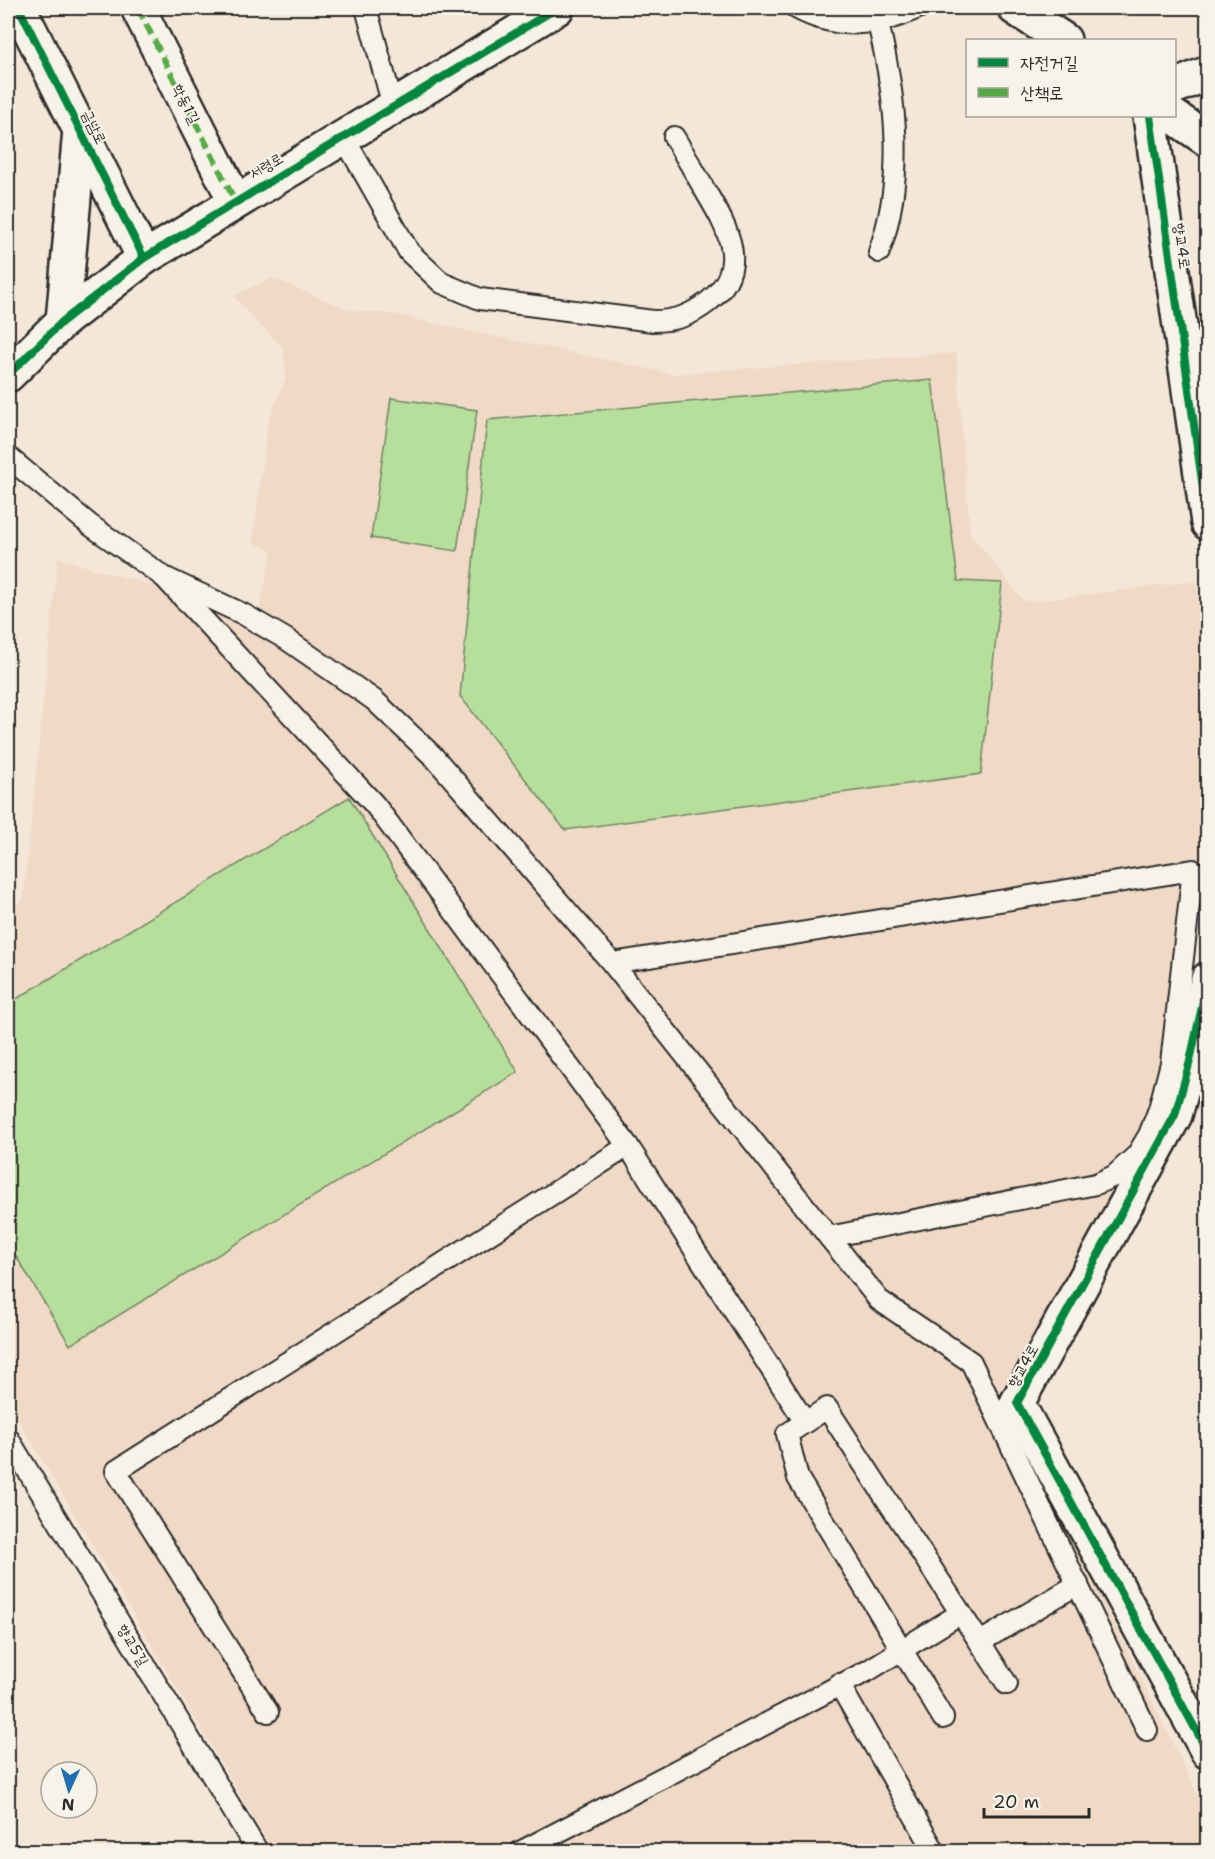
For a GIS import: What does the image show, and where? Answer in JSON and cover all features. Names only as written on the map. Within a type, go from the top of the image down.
[{"type":"street","name":"금남로","points":[[19,8],[144,258]]},
{"type":"street","name":"학동1길","points":[[138,8],[235,201]]},
{"type":"street","points":[[1016,8],[1062,39]]},
{"type":"street","name":"서령로","points":[[10,366],[144,258],[393,106],[542,11]]},
{"type":"street","points":[[1176,86],[1208,73]]},
{"type":"street","name":"향교4로","points":[[1150,117],[1208,523]]},
{"type":"street","points":[[1174,117],[1208,140]]},
{"type":"street","points":[[63,321],[80,128]]},
{"type":"street","name":"향교4로","points":[[1204,1738],[1017,1403],[1175,1115],[1190,1062],[1208,979]]},
{"type":"lane","points":[[366,8],[393,106]]},
{"type":"lane","points":[[796,8],[807,14],[840,23],[878,22],[918,8]]},
{"type":"lane","points":[[878,22],[892,80],[896,144],[893,201],[879,252]]},
{"type":"lane","points":[[343,136],[409,252],[441,283],[480,299],[653,321],[681,318],[695,312],[715,296],[724,285],[732,261],[733,249],[727,228],[674,137]]},
{"type":"lane","points":[[8,457],[90,525],[164,577],[234,610],[286,639],[364,693],[402,724],[466,794],[612,963],[879,1300],[971,1362],[1148,1730]]},
{"type":"lane","points":[[164,577],[375,805],[628,1146],[805,1422]]},
{"type":"lane","points":[[612,963],[1194,870],[1169,1075],[1149,1135],[1131,1162],[1114,1176],[1096,1184],[829,1237]]},
{"type":"lane","points":[[268,1712],[116,1472],[628,1146]]},
{"type":"lane","points":[[943,1718],[798,1478],[786,1434],[827,1408],[1007,1684]]},
{"type":"lane","name":"향교5길","points":[[8,1438],[258,1851]]},
{"type":"lane","points":[[980,1642],[1078,1584]]},
{"type":"lane","points":[[520,1851],[869,1670],[961,1613]]},
{"type":"lane","points":[[839,1684],[935,1851]]},
{"type":"shaded area","points":[[272,278],[350,310],[390,314],[672,374],[956,353],[970,534],[1025,602],[1196,581],[1207,655],[1208,828],[1186,1051],[1161,1129],[1003,1393],[1207,1814],[1207,1851],[273,1851],[8,1402],[8,910],[23,901],[58,558],[258,617],[272,551],[253,542],[268,421],[286,377],[283,347],[251,317],[234,296]]},
{"type":"green space","points":[[932,380],[958,581],[1002,583],[981,774],[565,830],[460,696],[487,420]]},
{"type":"green space","points":[[391,398],[477,410],[457,551],[371,538]]},
{"type":"green space","points":[[349,797],[518,1072],[70,1345],[8,1243],[8,1004]]},
{"type":"marked path","points":[[138,8],[235,201]]},
{"type":"cycle path","points":[[19,8],[144,258]]},
{"type":"cycle path","points":[[8,375],[63,321],[144,258],[557,8]]},
{"type":"cycle path","points":[[1150,117],[1208,523]]},
{"type":"cycle path","points":[[1208,979],[1190,1061],[1175,1115],[1017,1403],[1208,1752]]}]
